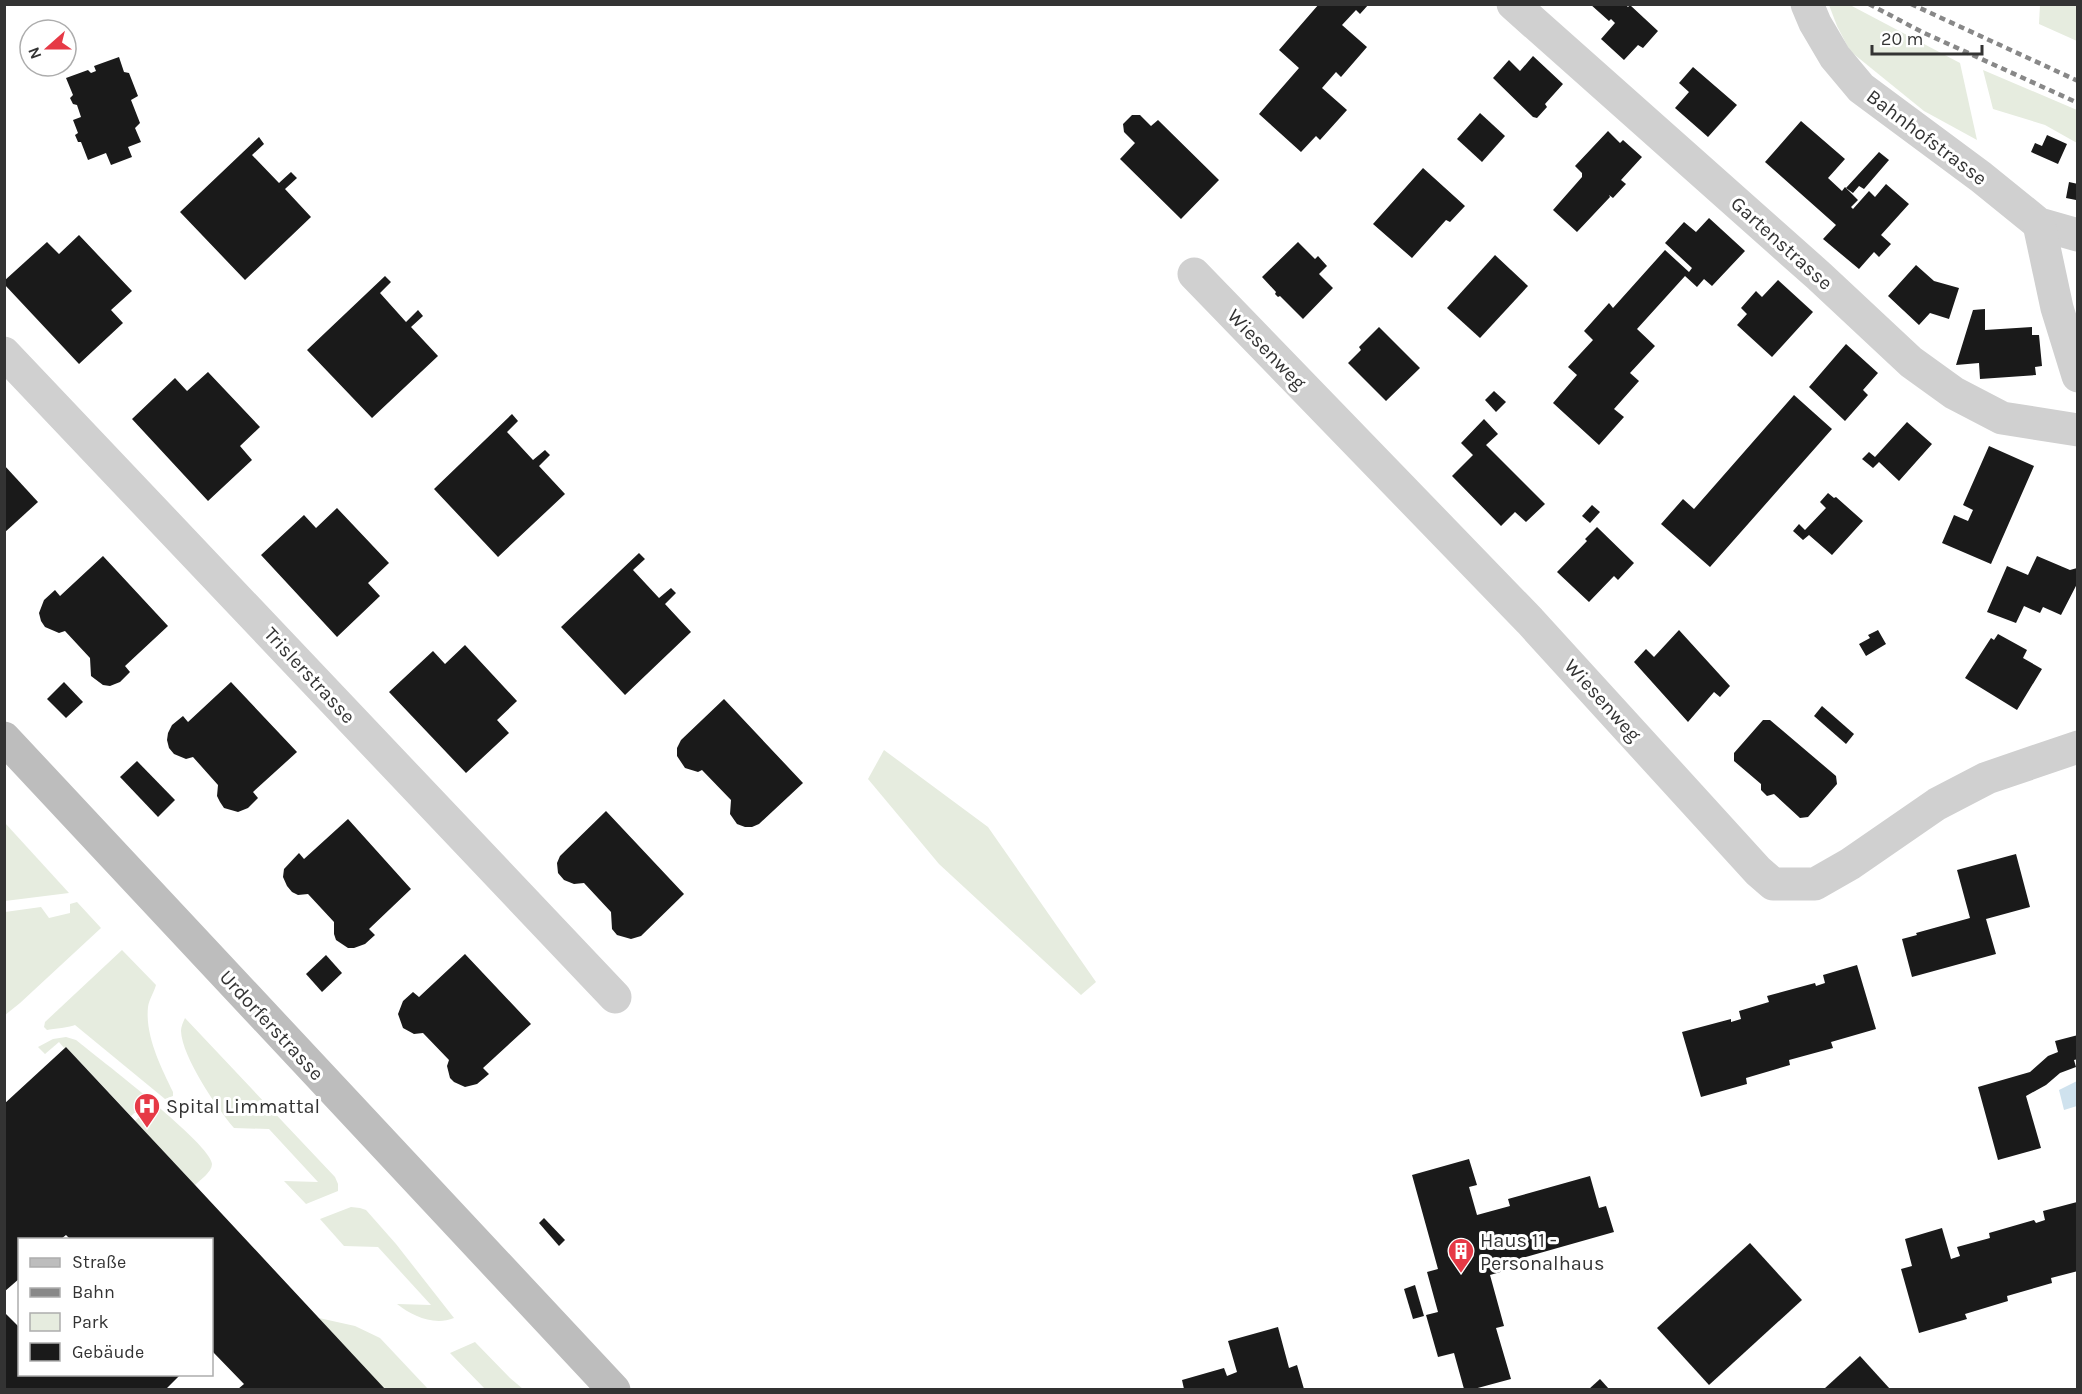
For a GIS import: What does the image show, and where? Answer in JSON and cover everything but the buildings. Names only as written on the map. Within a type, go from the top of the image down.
[{"type":"main road","name":"Urdorferstrasse","points":[[4,738],[614,1389]]},
{"type":"street","name":"Gartenstrasse","points":[[1513,4],[1819,276],[1911,362],[1954,393],[2002,418],[2078,430]]},
{"type":"street","name":"Bahnhofstrasse","points":[[1807,4],[1835,57],[1861,88],[1981,177],[2039,224],[2078,236]]},
{"type":"street","points":[[2039,224],[2057,308],[2078,376]]},
{"type":"street","name":"Wiesenweg","points":[[1194,274],[1530,621],[1758,871],[1773,884],[1815,884],[1850,864],[1937,804],[1987,778],[2078,747]]},
{"type":"street","name":"Trislerstrasse","points":[[4,353],[615,997]]},
{"type":"green space","points":[[1829,5],[1850,5],[1960,63],[1977,140],[1924,111],[1850,51]]},
{"type":"green space","points":[[2040,5],[2077,5],[2077,41],[2039,24]]},
{"type":"green space","points":[[1983,70],[2077,110],[2077,143],[2045,125],[1993,109]]},
{"type":"green space","points":[[884,750],[988,827],[1096,982],[1081,995],[939,864],[868,779]]},
{"type":"green space","points":[[5,823],[69,893],[5,901]]},
{"type":"green space","points":[[77,902],[101,928],[5,1015],[5,912],[41,907],[49,918],[70,913],[70,904]]},
{"type":"green space","points":[[122,950],[156,985],[149,1004],[148,1018],[151,1040],[173,1092],[173,1096],[165,1099],[75,1025],[47,1030],[44,1027],[45,1022]]},
{"type":"green space","points":[[185,1018],[335,1177],[338,1191],[306,1204],[284,1181],[318,1182],[269,1129],[234,1128],[210,1095],[187,1054],[181,1031]]},
{"type":"green space","points":[[66,1037],[76,1040],[152,1101],[194,1139],[212,1164],[205,1176],[195,1185],[135,1121],[145,1111],[141,1107],[131,1116],[66,1047],[64,1048],[59,1042],[45,1054],[38,1047],[53,1039]]},
{"type":"green space","points":[[351,1207],[366,1210],[454,1318],[431,1320],[409,1312],[397,1304],[431,1305],[378,1247],[344,1246],[320,1219]]},
{"type":"green space","points":[[319,1318],[355,1326],[380,1338],[428,1389],[381,1389]]},
{"type":"green space","points":[[475,1342],[523,1389],[485,1389],[450,1353]]},
{"type":"water","points":[[2077,1081],[2077,1106],[2064,1110],[2059,1090]]},
{"type":"railway","points":[[1869,4],[1922,32],[2078,103]]},
{"type":"railway","points":[[1911,4],[2078,81]]},
{"type":"place","name":"Spital Limmattal","points":[[147,1129]]},
{"type":"place","name":"Haus 11 - Personalhaus","points":[[1461,1274]]}]
